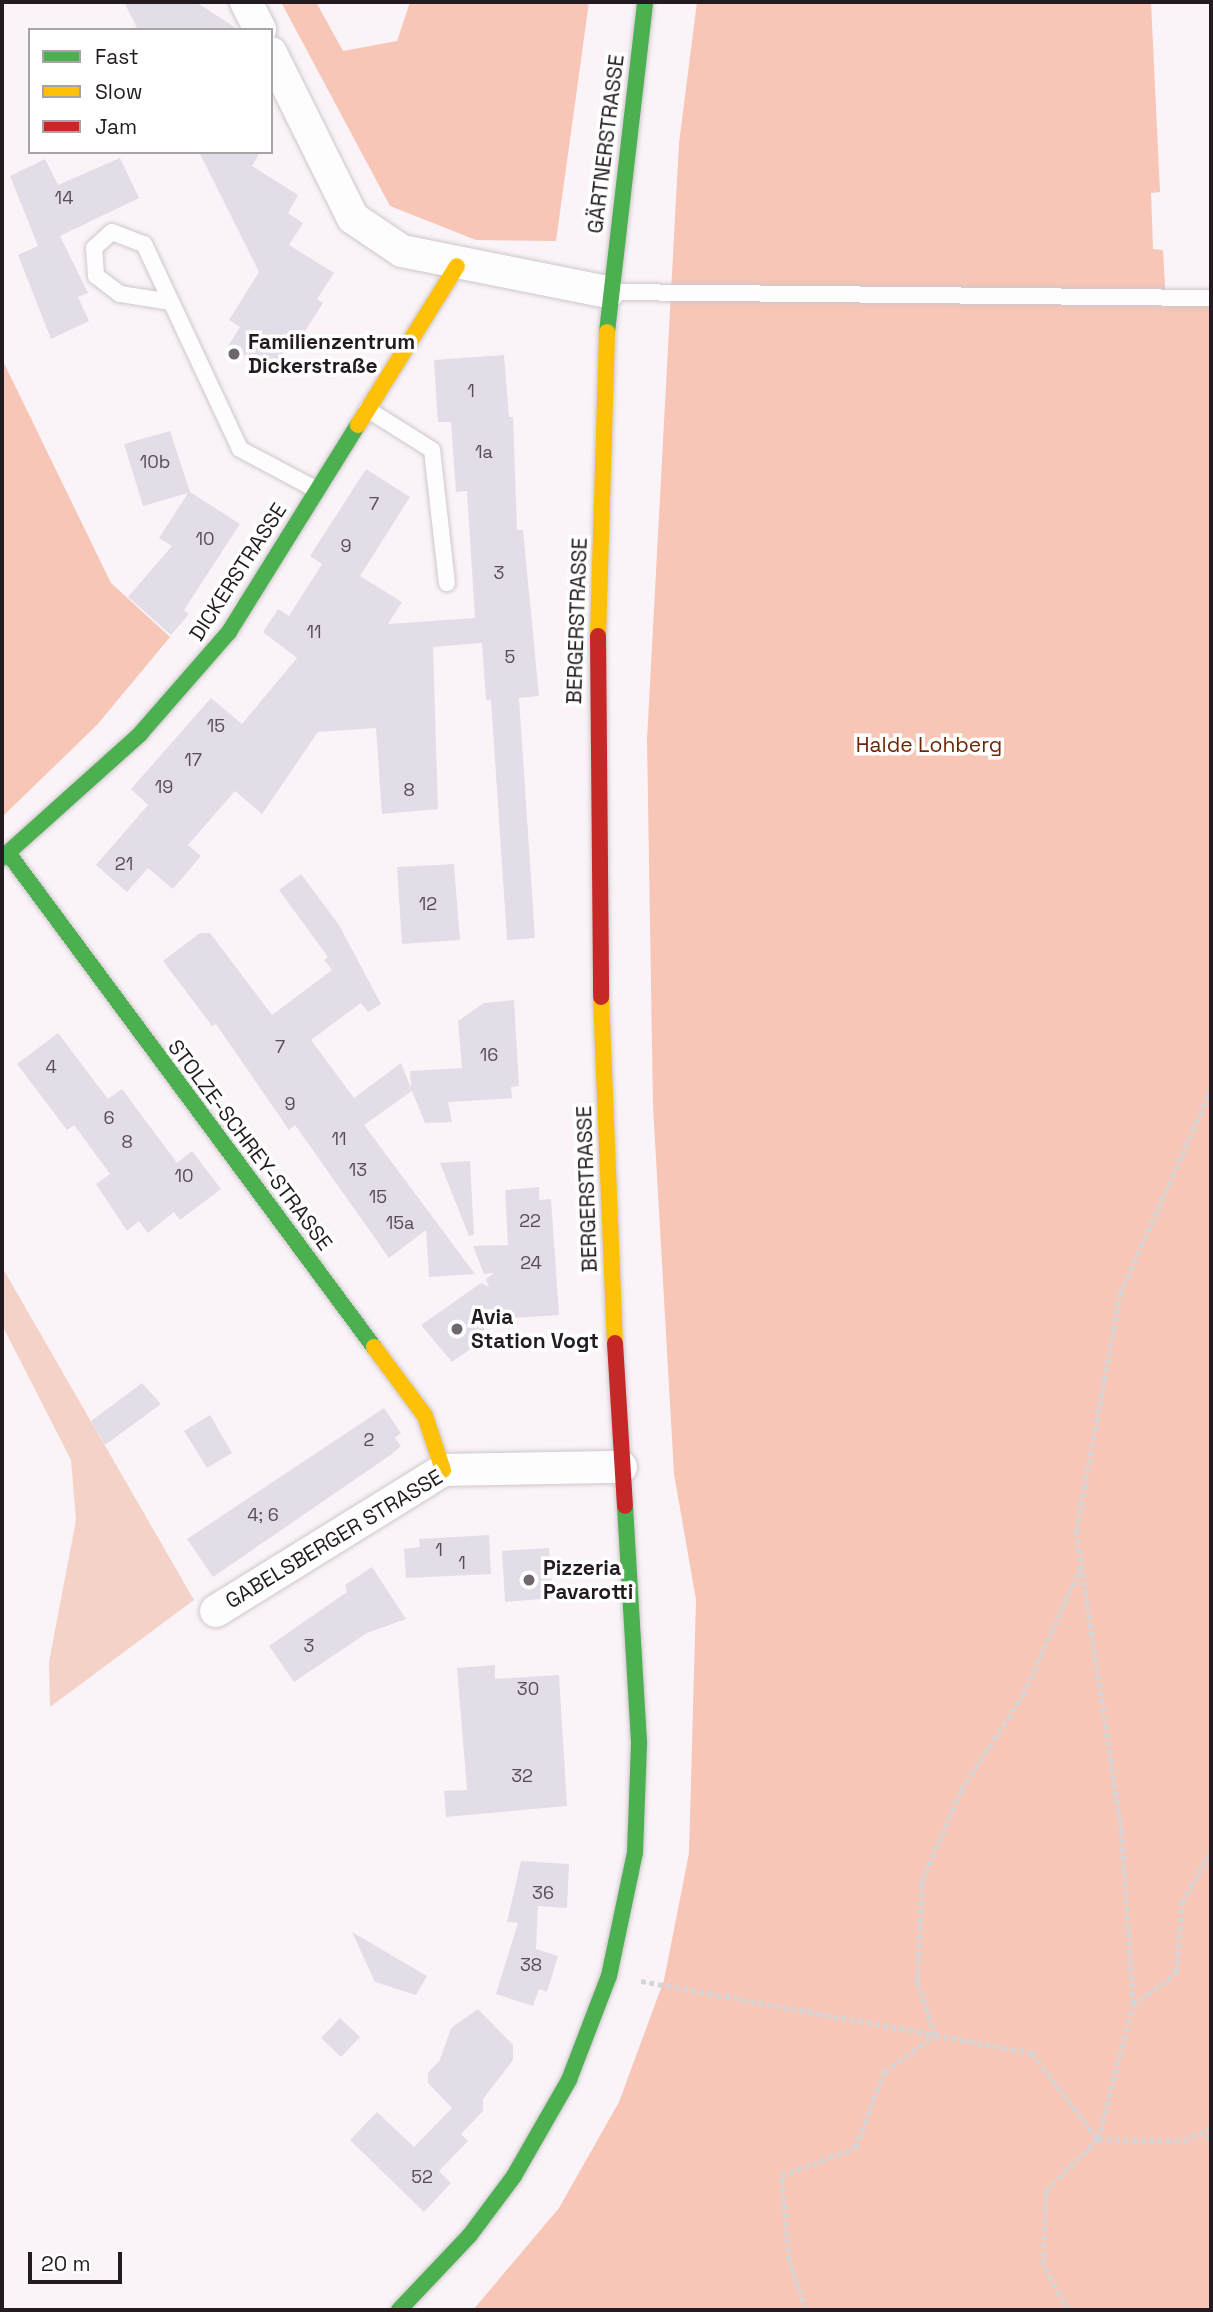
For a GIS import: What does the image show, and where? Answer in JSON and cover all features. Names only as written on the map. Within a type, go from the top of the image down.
[{"type":"main road","name":"GÄRTNERSTRASSE","points":[[608,292],[645,2]]},
{"type":"main road","name":"DICKERSTRASSE","points":[[5,855],[140,734],[229,632],[457,266]]},
{"type":"main road","name":"BERGERSTRASSE","points":[[399,2310],[470,2235],[514,2176],[569,2080],[609,1976],[628,1902],[640,1795],[606,1189],[595,741],[608,292]]},
{"type":"main road","name":"STOLZE-SCHREY-STRASSE","points":[[5,855],[425,1416],[443,1470]]},
{"type":"street","points":[[246,2],[259,28]]},
{"type":"street","points":[[273,56],[353,218],[402,251],[457,266],[608,292]]},
{"type":"street","name":"GABELSBERGER STRASSE","points":[[216,1611],[443,1470],[621,1467]]},
{"type":"lane","points":[[171,302],[120,294],[96,276],[94,248],[112,232],[144,244],[240,449],[317,490]]},
{"type":"lane","points":[[608,292],[1211,298]]},
{"type":"lane","points":[[366,409],[432,450],[447,583]]},
{"type":"path","points":[[1068,2310],[1043,2265],[1046,2190],[1098,2139],[1133,2005],[1121,1830],[1076,1531],[1120,1294],[1211,1089]]},
{"type":"path","points":[[935,2035],[917,1982],[922,1881],[961,1790],[1023,1695],[1080,1568]]},
{"type":"path","points":[[1133,2005],[1176,1973],[1182,1903],[1211,1850]]},
{"type":"path","points":[[609,1976],[1032,2053],[1098,2139]]},
{"type":"path","points":[[806,2310],[789,2260],[781,2176],[855,2148],[884,2072],[935,2035]]},
{"type":"path","points":[[1098,2139],[1183,2141],[1207,2135],[1211,2128]]},
{"type":"path","points":[[1207,2135],[1211,2146]]},
{"type":"shaded area","points":[[2,1267],[194,1600],[50,1707],[49,1662],[76,1520],[71,1460],[2,1325]]},
{"type":"green space","points":[[281,2],[316,2],[343,51],[397,41],[410,2],[589,2],[556,241],[476,240],[390,206]]},
{"type":"green space","name":"Halde Lohberg","points":[[697,2],[1151,2],[1160,192],[1151,193],[1153,249],[1163,250],[1166,302],[1211,299],[1211,2310],[473,2310],[559,2208],[619,2102],[664,1980],[689,1853],[696,1600],[674,1474],[653,1106],[647,739],[679,143]]},
{"type":"green space","points":[[2,359],[111,583],[170,637],[97,725],[2,817]]},
{"type":"building","points":[[124,2],[196,2],[236,28],[137,28]]},
{"type":"building","points":[[200,154],[259,154],[252,166],[298,195],[288,213],[303,223],[289,245],[334,273],[317,299],[323,303],[291,353],[285,350],[270,372],[228,346],[240,327],[229,320],[259,272]]},
{"type":"building","points":[[120,158],[139,198],[60,236],[88,293],[78,297],[89,321],[51,339],[18,255],[38,246],[10,176],[45,159],[58,185]]},
{"type":"building","points":[[504,355],[509,417],[513,417],[517,530],[523,530],[539,696],[519,698],[535,938],[507,940],[491,700],[486,700],[482,643],[433,647],[438,809],[382,814],[376,728],[318,732],[262,814],[235,791],[188,845],[201,856],[173,889],[148,868],[127,892],[96,865],[148,805],[131,789],[211,698],[242,724],[297,658],[263,632],[278,609],[289,616],[322,564],[310,556],[366,469],[410,497],[360,576],[402,602],[388,624],[475,618],[467,491],[456,492],[451,422],[438,422],[434,360]]},
{"type":"building","points":[[170,431],[190,492],[240,524],[184,610],[189,614],[171,635],[128,597],[172,546],[159,538],[188,493],[143,506],[124,444]]},
{"type":"building","points":[[454,864],[460,940],[402,944],[397,867]]},
{"type":"building","points":[[301,874],[339,925],[381,1004],[368,1012],[361,1003],[311,1040],[354,1098],[401,1063],[411,1088],[410,1071],[462,1068],[458,1021],[484,1003],[514,1000],[519,1086],[511,1087],[512,1098],[448,1102],[452,1122],[425,1123],[412,1091],[364,1125],[475,1274],[429,1277],[426,1230],[389,1258],[295,1125],[289,1130],[216,1024],[212,1026],[163,961],[200,933],[210,933],[272,1015],[332,970],[324,960],[328,957],[279,890]]},
{"type":"building","points":[[58,1033],[108,1099],[122,1089],[177,1163],[192,1151],[221,1189],[180,1220],[174,1212],[148,1233],[139,1221],[127,1231],[96,1184],[110,1174],[74,1125],[67,1130],[17,1064]]},
{"type":"building","points":[[470,1161],[474,1235],[469,1236],[440,1163]]},
{"type":"building","points":[[539,1187],[539,1200],[551,1199],[559,1315],[478,1320],[489,1336],[452,1362],[421,1325],[481,1283],[489,1287],[486,1279],[494,1273],[484,1274],[473,1246],[508,1245],[505,1190]]},
{"type":"building","points":[[142,1383],[161,1404],[105,1445],[91,1421]]},
{"type":"building","points":[[384,1408],[401,1433],[395,1438],[401,1446],[213,1577],[187,1539]]},
{"type":"building","points":[[210,1415],[232,1453],[207,1468],[184,1431]]},
{"type":"building","points":[[489,1535],[491,1574],[406,1578],[404,1549],[420,1547],[419,1539]]},
{"type":"building","points":[[549,1548],[553,1598],[505,1602],[502,1551]]},
{"type":"building","points":[[372,1567],[406,1619],[367,1633],[294,1682],[269,1646],[347,1592],[345,1585]]},
{"type":"building","points":[[495,1665],[495,1679],[559,1675],[567,1806],[446,1817],[444,1791],[467,1790],[457,1668]]},
{"type":"building","points":[[521,1861],[569,1864],[567,1908],[538,1906],[536,1949],[558,1956],[547,1992],[539,1989],[533,2006],[496,1994],[518,1923],[507,1922]]},
{"type":"building","points":[[352,1932],[427,1976],[416,1995],[375,1982]]},
{"type":"building","points":[[478,2009],[513,2045],[513,2060],[483,2099],[483,2111],[461,2134],[468,2141],[439,2171],[451,2183],[424,2212],[350,2140],[377,2112],[414,2147],[452,2108],[428,2083],[428,2073],[440,2060],[451,2028]]},
{"type":"building","points":[[340,2018],[360,2037],[341,2057],[321,2038]]},
{"type":"traffic: fast","points":[[607,332],[645,2]]},
{"type":"traffic: fast","points":[[2,858],[140,734],[229,632],[358,425]]},
{"type":"traffic: fast","points":[[8,853],[374,1347]]},
{"type":"traffic: fast","points":[[399,2310],[470,2235],[514,2176],[569,2080],[609,1976],[635,1853],[639,1742],[625,1506]]},
{"type":"traffic: slow","points":[[358,425],[457,266]]},
{"type":"traffic: slow","points":[[598,636],[607,332]]},
{"type":"traffic: slow","points":[[601,997],[615,1343]]},
{"type":"traffic: slow","points":[[374,1347],[425,1416],[443,1470]]},
{"type":"traffic: jam","points":[[598,636],[601,997]]},
{"type":"traffic: jam","points":[[615,1343],[625,1506]]},
{"type":"place","name":"Familienzentrum Dickerstraße","points":[[234,354]]},
{"type":"place","name":"Avia Station Vogt","points":[[457,1329]]},
{"type":"place","name":"Pizzeria Pavarotti","points":[[529,1580]]}]
